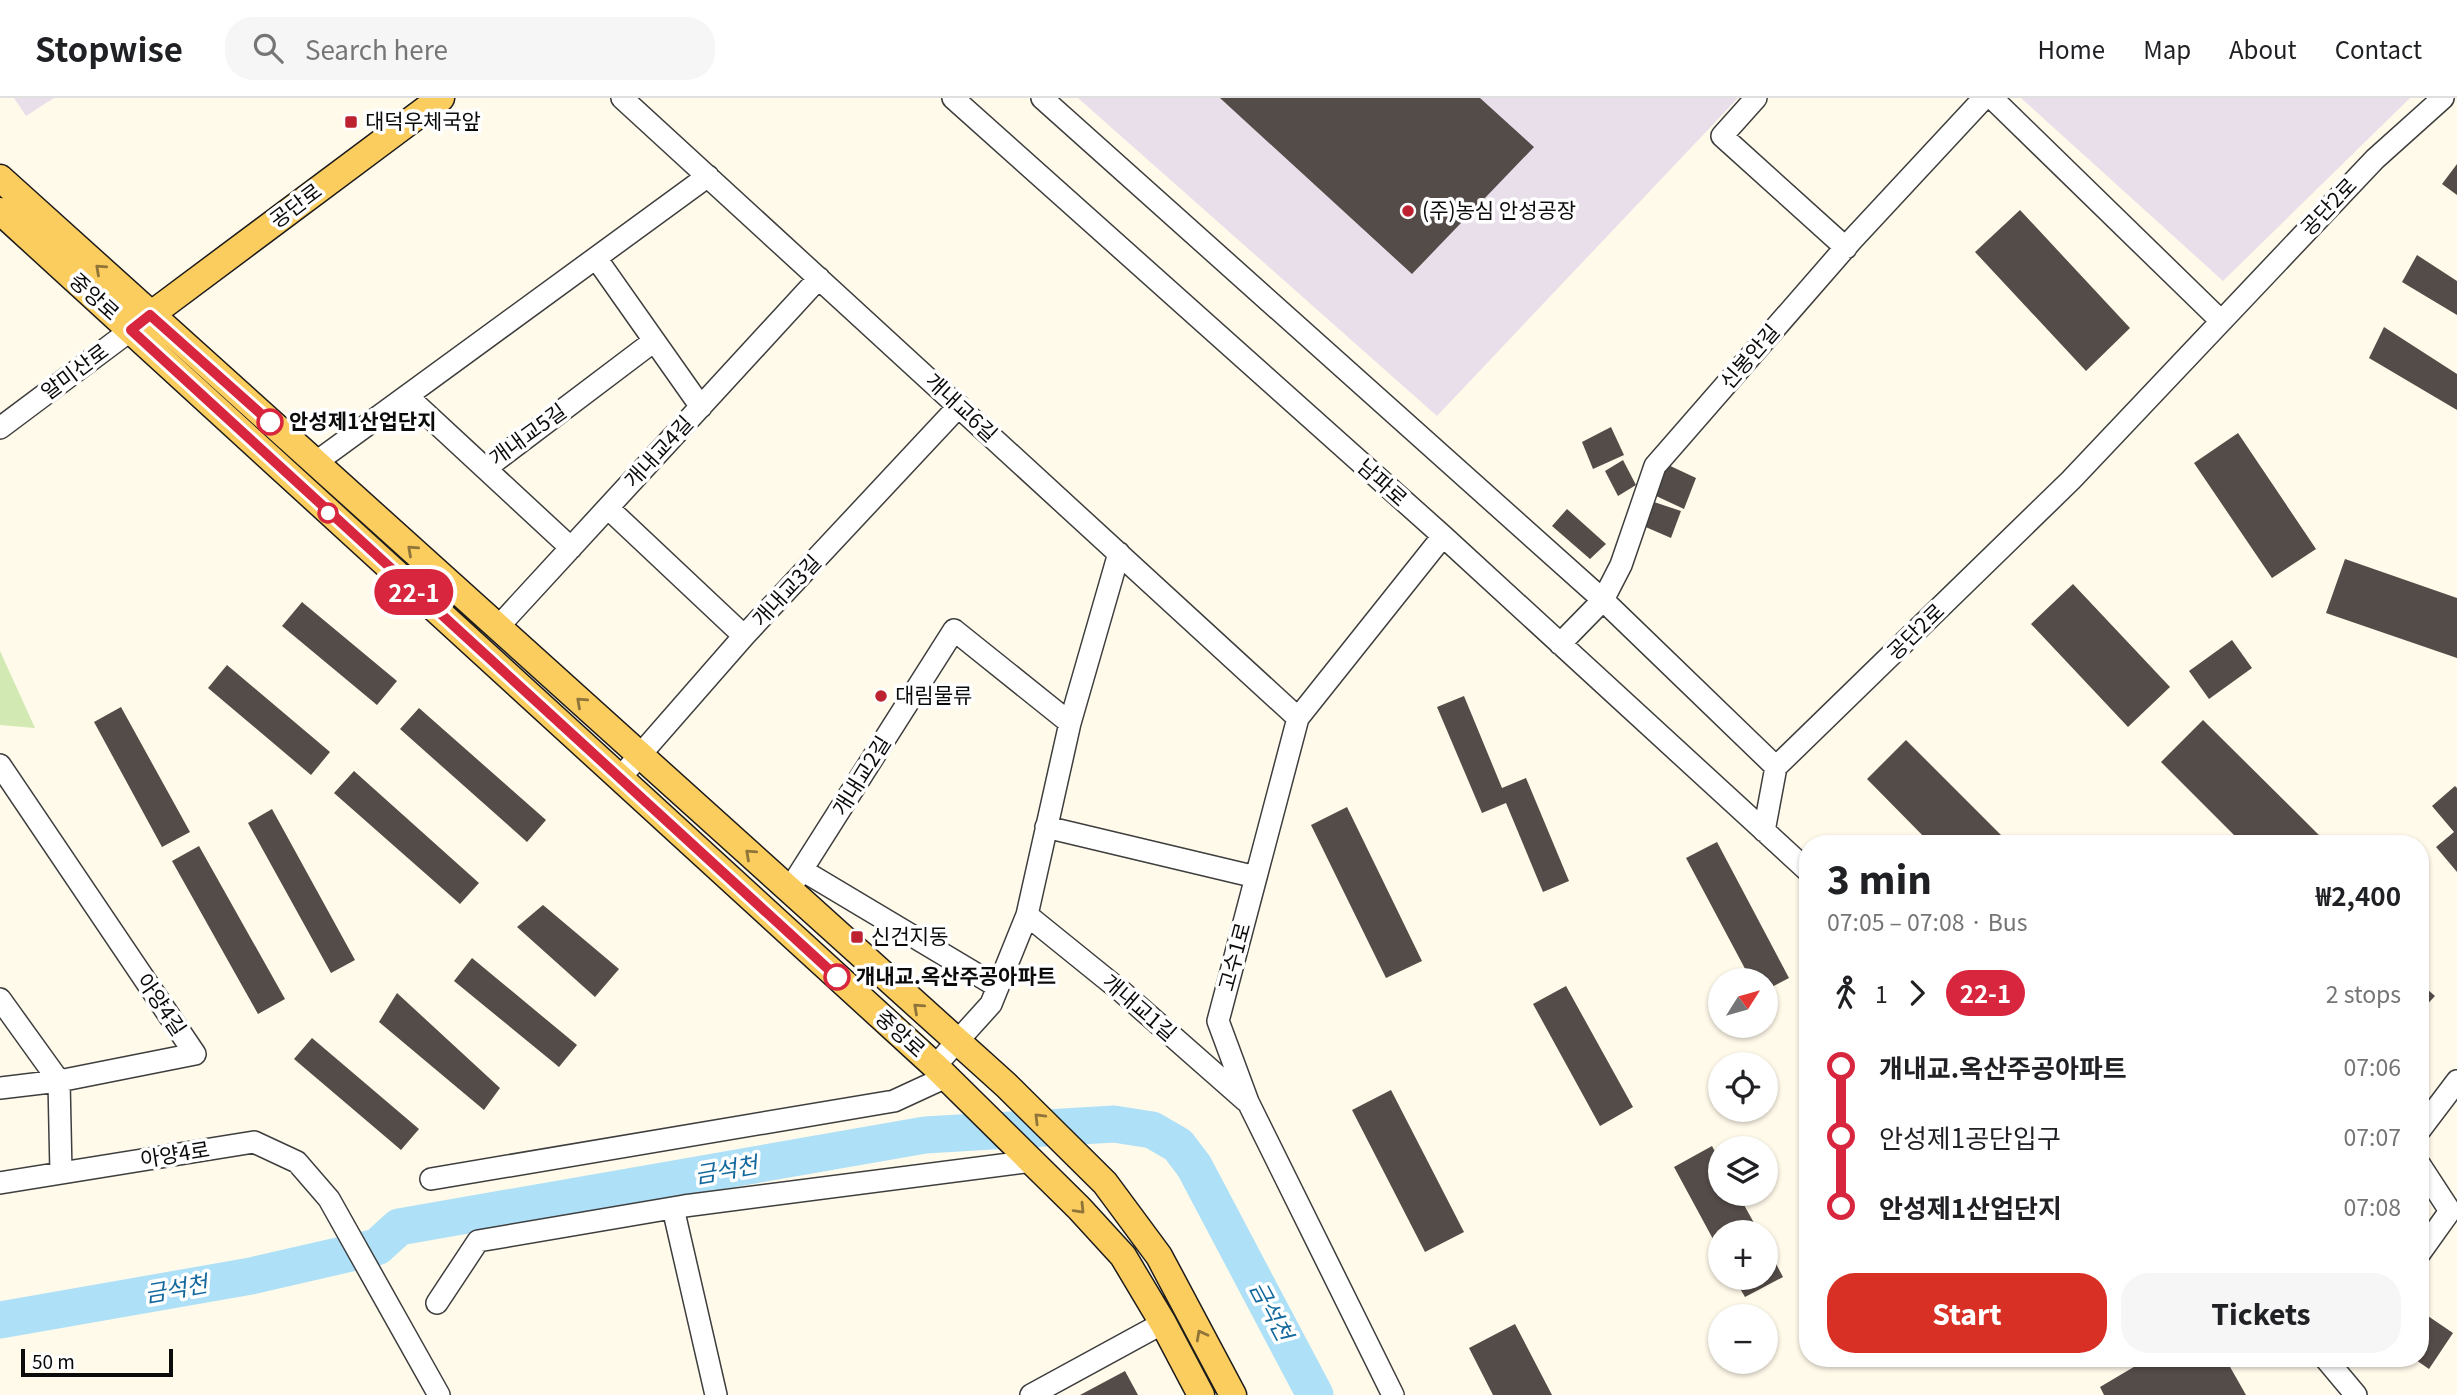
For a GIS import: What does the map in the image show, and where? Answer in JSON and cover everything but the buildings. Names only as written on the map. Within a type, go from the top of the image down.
[{"type":"main road","name":"공단로","points":[[141,323],[441,98]]},
{"type":"main road","name":"중앙로","points":[[0,178],[141,323],[619,779],[940,1072]]},
{"type":"main road","name":"중앙로","points":[[0,211],[315,463],[641,755],[796,880],[957,1043],[1006,1085],[1105,1183],[1159,1256],[1233,1395]]},
{"type":"main road","points":[[940,1072],[1032,1161],[1123,1256],[1164,1323],[1201,1395]]},
{"type":"street","name":"개내교6길","points":[[622,98],[1298,718]]},
{"type":"street","name":"남파로","points":[[953,98],[1443,536],[1799,863]]},
{"type":"street","points":[[1042,98],[1603,600],[1776,767],[1764,831]]},
{"type":"street","points":[[1756,98],[1722,136],[1846,248]]},
{"type":"street","name":"신봉안길","points":[[1560,644],[1603,600],[1621,565],[1655,466],[1846,248],[1984,98]]},
{"type":"street","points":[[1992,98],[2220,320]]},
{"type":"street","name":"공단2로","points":[[1776,767],[2071,480],[2375,159],[2443,98]]},
{"type":"street","points":[[315,463],[708,176]]},
{"type":"street","points":[[596,258],[701,407]]},
{"type":"street","name":"개내교4길","points":[[498,627],[819,278]]},
{"type":"street","name":"알미산로","points":[[0,428],[141,323]]},
{"type":"street","name":"개내교5길","points":[[407,396],[486,468],[654,341]]},
{"type":"street","name":"개내교3길","points":[[619,779],[744,636],[959,406]]},
{"type":"street","points":[[486,468],[571,548]]},
{"type":"street","points":[[607,508],[744,636]]},
{"type":"street","name":"고수1로","points":[[1393,1395],[1248,1102],[1218,1020],[1298,718],[1443,536]]},
{"type":"street","points":[[940,1072],[957,1043],[991,1003],[1027,915],[1070,723],[1119,553]]},
{"type":"street","name":"개내교2길","points":[[796,880],[954,630],[1070,723]]},
{"type":"street","name":"아양4길","points":[[1,771],[195,1054],[59,1081]]},
{"type":"street","points":[[1046,827],[1256,877]]},
{"type":"street","points":[[796,880],[998,988]]},
{"type":"street","name":"개내교1길","points":[[1027,915],[1121,991],[1248,1102]]},
{"type":"street","points":[[0,999],[59,1081],[61,1173]]},
{"type":"street","name":"중앙로","points":[[431,1179],[894,1101],[940,1072]]},
{"type":"street","points":[[0,1088],[59,1081]]},
{"type":"street","points":[[2429,1118],[2457,1081]]},
{"type":"street","name":"아양4로","points":[[0,1183],[254,1142],[297,1161],[328,1199],[439,1395]]},
{"type":"street","points":[[437,1303],[478,1241],[673,1208],[1032,1161]]},
{"type":"street","points":[[2429,1179],[2449,1211],[2429,1240]]},
{"type":"street","points":[[673,1208],[716,1395]]},
{"type":"street","points":[[1031,1395],[1164,1323]]},
{"type":"street","points":[[2339,1367],[2356,1395]]},
{"type":"shaded area","points":[[14,98],[54,98],[26,116]]},
{"type":"shaded area","points":[[1078,98],[1738,98],[1437,416]]},
{"type":"shaded area","points":[[2021,98],[2410,98],[2223,281]]},
{"type":"green space","points":[[0,651],[35,728],[0,725]]},
{"type":"waterway","name":"금석천","points":[[0,1320],[251,1276],[377,1247],[399,1227],[925,1135],[1114,1124],[1152,1130],[1178,1145],[1194,1166],[1315,1395]]},
{"type":"bus line","name":"22-1","points":[[270,422],[150,315],[131,330],[837,977]]},
{"type":"place","name":"대덕우체국앞","points":[[351,122]]},
{"type":"place","name":"(주)농심 안성공장","points":[[1408,211]]},
{"type":"place","name":"안성제1산업단지","points":[[270,422]]},
{"type":"place","name":"대림물류","points":[[881,696]]},
{"type":"place","name":"신건지동","points":[[857,937]]},
{"type":"place","name":"개내교.옥산주공아파트","points":[[837,977]]}]
